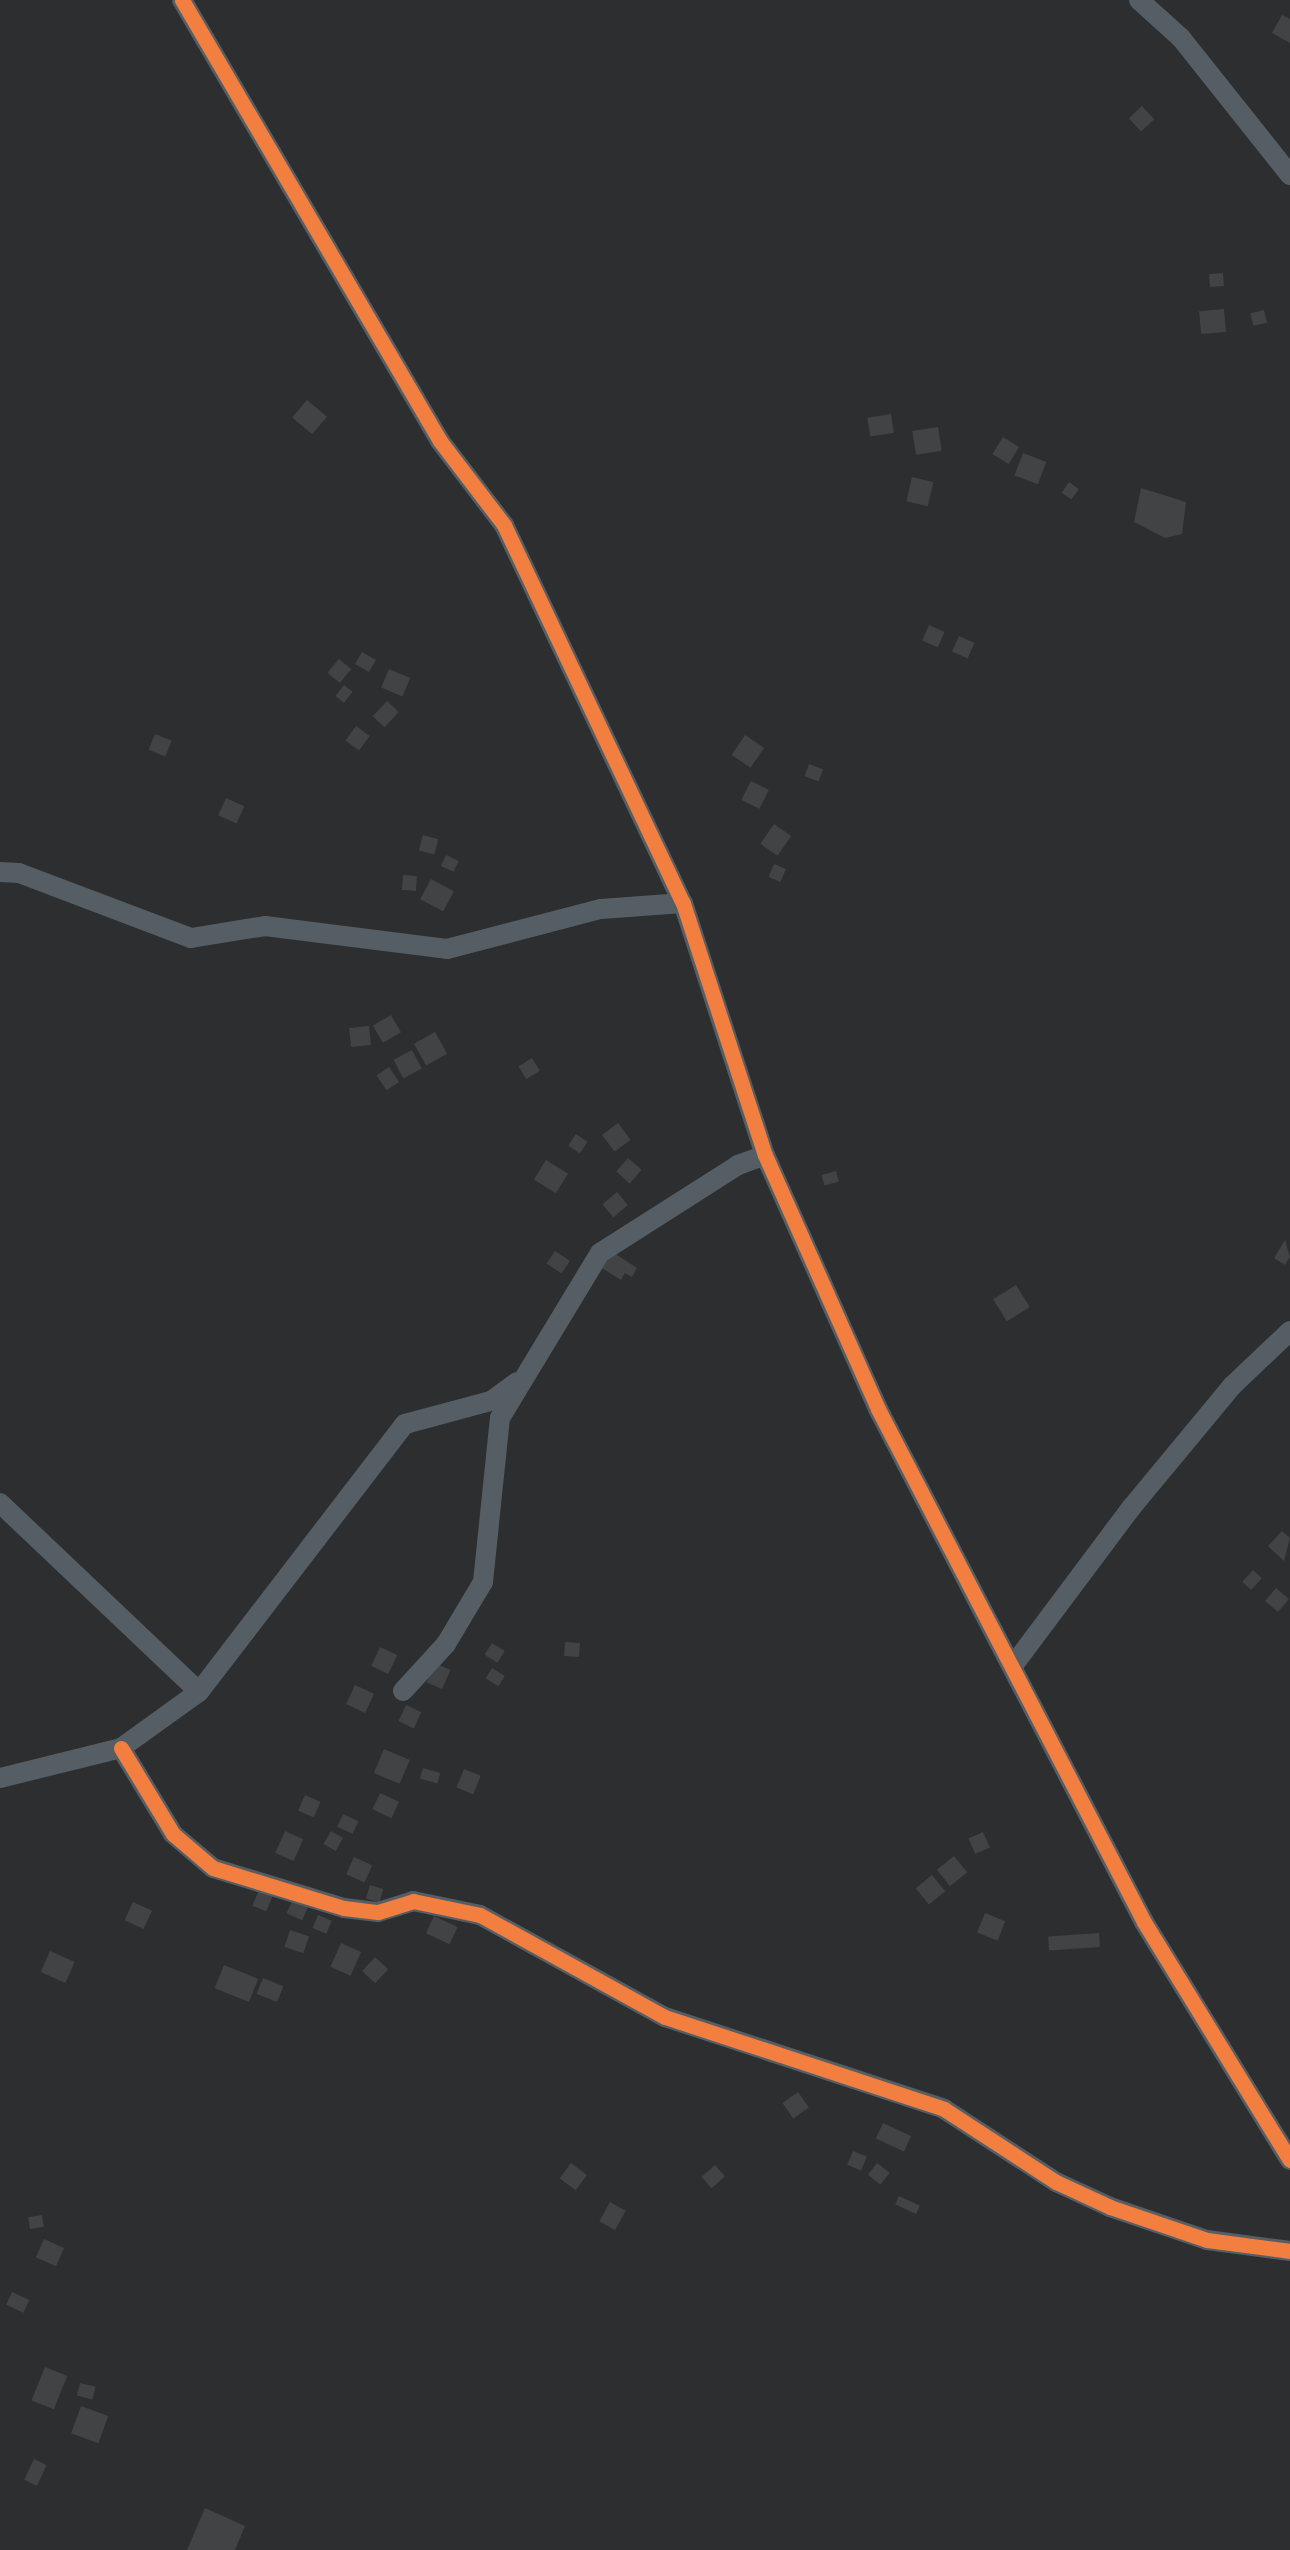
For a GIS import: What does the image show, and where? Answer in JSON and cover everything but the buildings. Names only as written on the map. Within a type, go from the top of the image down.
[{"type":"street","points":[[182,0],[440,441],[504,525],[683,904],[765,1155],[878,1409],[1144,1922],[1290,2160]]},
{"type":"street","points":[[1139,0],[1181,38],[1290,175]]},
{"type":"street","points":[[0,872],[19,873],[192,938],[265,926],[448,949],[601,909],[683,904]]},
{"type":"street","points":[[403,1691],[446,1644],[483,1582],[489,1474],[500,1418],[519,1381],[600,1254],[738,1165],[765,1155]]},
{"type":"street","points":[[1012,1668],[1131,1508],[1232,1386],[1290,1330]]},
{"type":"street","points":[[0,1778],[121,1748],[199,1692],[404,1424],[491,1400],[519,1381]]},
{"type":"street","points":[[0,1503],[199,1692]]},
{"type":"street","points":[[121,1748],[173,1834],[194,1858],[213,1868],[344,1908],[378,1912],[413,1902],[480,1915],[664,2017],[944,2110],[1110,2208],[1207,2240],[1290,2251]]},
{"type":"cycle path","points":[[182,0],[440,441],[504,525],[683,903],[765,1155],[878,1409],[1144,1922],[1290,2160]]},
{"type":"cycle path","points":[[121,1748],[173,1834],[213,1868],[344,1908],[378,1912],[413,1901],[480,1915],[665,2017],[944,2109],[1056,2182],[1110,2207],[1207,2240],[1290,2251]]}]
